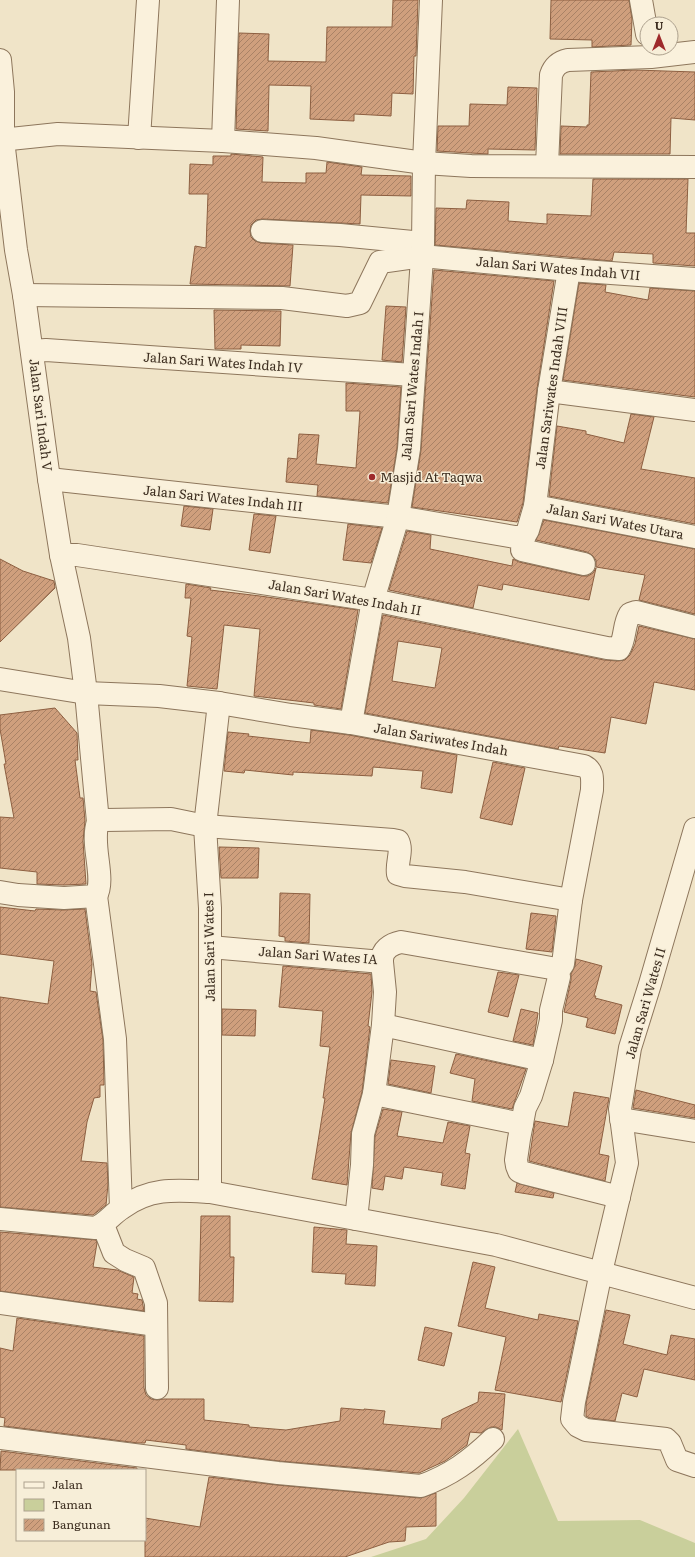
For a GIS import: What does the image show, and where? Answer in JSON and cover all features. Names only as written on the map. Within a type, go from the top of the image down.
[{"type":"street","points":[[139,138],[148,0]]},
{"type":"street","points":[[223,141],[228,0]]},
{"type":"street","name":"Jalan Sari Wates Indah I","points":[[351,723],[373,600],[398,517],[409,449],[422,249],[431,0]]},
{"type":"street","points":[[641,0],[644,16]]},
{"type":"street","points":[[679,52],[695,52]]},
{"type":"street","points":[[547,165],[551,75],[556,65],[568,60],[639,54]]},
{"type":"street","name":"Jalan Sari Indah V","points":[[0,60],[3,92],[2,140],[8,251],[24,295],[49,479],[62,555],[79,638],[86,693],[98,822],[96,827],[96,855],[100,889],[96,896],[115,1039],[121,1208]]},
{"type":"street","points":[[2,140],[58,134],[223,141],[316,148],[424,163],[471,166],[547,165],[695,167]]},
{"type":"street","points":[[262,231],[340,235],[422,249]]},
{"type":"street","points":[[24,295],[282,298],[347,306],[360,303],[380,262],[422,249]]},
{"type":"street","name":"Jalan Sari Wates Indah VII","points":[[422,249],[569,270],[695,279]]},
{"type":"street","name":"Jalan Sariwates Indah VIII","points":[[524,537],[528,530],[535,506],[549,391],[569,270]]},
{"type":"street","name":"Jalan Sari Wates Indah IV","points":[[32,351],[46,350],[413,375]]},
{"type":"street","points":[[549,391],[695,410]]},
{"type":"street","name":"Jalan Sari Wates Indah III","points":[[49,479],[398,517],[515,537],[524,537]]},
{"type":"street","name":"Jalan Sari Wates Utara","points":[[535,506],[695,537]]},
{"type":"street","points":[[524,537],[522,550],[584,564]]},
{"type":"street","name":"Jalan Sari Wates Indah II","points":[[62,555],[77,555],[373,600],[607,648],[619,649],[623,642],[626,621],[630,614],[636,612],[695,627]]},
{"type":"street","name":"Jalan Sariwates Indah","points":[[0,679],[86,693],[159,696],[219,703],[351,723],[589,768],[592,774],[592,790],[571,900],[563,964],[557,969]]},
{"type":"street","name":"Jalan Sari Wates I","points":[[210,1192],[210,908],[205,826],[219,703]]},
{"type":"street","points":[[98,822],[105,820],[171,819],[205,826],[393,840],[398,841],[400,846],[397,870],[398,874],[465,882],[571,900]]},
{"type":"street","name":"Jalan Sari Wates II","points":[[695,829],[630,1048],[621,1104],[621,1119],[627,1163],[601,1272],[574,1402],[572,1419],[578,1426],[586,1430],[666,1439],[670,1443],[677,1460],[695,1466]]},
{"type":"street","points":[[0,892],[64,898],[92,895],[96,896]]},
{"type":"street","name":"Jalan Sari Wates IA","points":[[210,947],[382,962],[382,957],[386,949],[392,944],[401,942],[557,969]]},
{"type":"street","points":[[356,1219],[362,1165],[363,1134],[374,1094],[383,1026],[385,992],[382,962]]},
{"type":"street","points":[[557,969],[559,977],[551,1010],[551,1020],[542,1060],[531,1096],[525,1108],[516,1160],[519,1171],[619,1197]]},
{"type":"street","points":[[383,1026],[542,1060]]},
{"type":"street","points":[[374,1094],[522,1124]]},
{"type":"street","points":[[621,1119],[695,1131]]},
{"type":"street","points":[[0,1219],[95,1228],[103,1225],[121,1208],[140,1196],[178,1190],[210,1192],[496,1245],[694,1294]]},
{"type":"street","points":[[103,1225],[114,1253],[125,1260],[144,1268],[156,1303],[157,1388]]},
{"type":"street","points":[[0,1303],[156,1325]]},
{"type":"street","points":[[0,1438],[278,1473],[421,1486],[439,1479],[459,1468],[493,1439]]},
{"type":"green space","points":[[518,1429],[558,1521],[640,1520],[695,1543],[695,1557],[371,1557],[426,1539],[464,1498]]},
{"type":"building","points":[[393,0],[418,0],[413,94],[392,93],[391,116],[354,114],[354,121],[310,119],[311,86],[269,85],[268,131],[236,129],[239,33],[269,34],[268,61],[326,62],[327,27],[392,27]]},
{"type":"building","points":[[551,0],[629,0],[632,19],[631,45],[592,47],[592,40],[550,39]]},
{"type":"building","points":[[635,70],[695,72],[695,120],[671,118],[670,154],[560,154],[561,126],[587,127],[587,125],[589,125],[591,72]]},
{"type":"building","points":[[508,87],[537,88],[535,150],[488,149],[488,154],[437,151],[438,126],[469,126],[470,104],[507,105]]},
{"type":"building","points":[[231,154],[263,157],[262,182],[306,183],[306,173],[326,173],[327,162],[362,167],[361,175],[411,176],[411,196],[361,195],[360,224],[263,219],[256,220],[251,225],[250,231],[251,237],[255,241],[261,243],[293,245],[290,286],[190,284],[195,246],[206,248],[208,194],[189,194],[190,164],[213,165],[213,156],[231,156]]},
{"type":"building","points":[[593,179],[688,179],[686,233],[695,233],[695,266],[653,263],[653,254],[614,252],[612,261],[435,245],[436,208],[466,209],[467,200],[509,202],[508,221],[547,224],[547,214],[591,216]]},
{"type":"building","points":[[434,270],[554,281],[537,389],[523,503],[517,522],[412,507],[421,450]]},
{"type":"building","points":[[579,283],[606,285],[605,292],[648,300],[650,288],[695,291],[695,397],[563,380]]},
{"type":"building","points":[[386,306],[406,307],[402,362],[382,360]]},
{"type":"building","points":[[214,310],[281,311],[280,346],[241,345],[241,349],[215,349]]},
{"type":"building","points":[[346,383],[401,387],[397,448],[388,503],[317,496],[318,485],[286,482],[288,458],[297,459],[299,434],[319,435],[316,464],[356,468],[360,411],[346,411]]},
{"type":"building","points":[[631,414],[654,417],[641,469],[695,478],[695,524],[549,496],[557,426],[586,431],[586,434],[624,443]]},
{"type":"building","points":[[184,506],[213,509],[210,530],[181,526]]},
{"type":"building","points":[[254,514],[276,516],[270,553],[249,550]]},
{"type":"building","points":[[544,520],[695,549],[695,614],[639,600],[645,575],[596,567],[596,560],[587,552],[536,540]]},
{"type":"building","points":[[348,524],[382,528],[371,563],[343,560]]},
{"type":"building","points":[[407,531],[431,535],[430,549],[512,566],[513,559],[519,562],[582,576],[588,576],[593,573],[596,568],[589,600],[503,584],[502,590],[478,585],[473,608],[389,590]]},
{"type":"building","points":[[0,559],[23,571],[54,581],[55,588],[0,642]]},
{"type":"building","points":[[186,584],[211,588],[210,590],[358,610],[341,709],[314,705],[314,703],[254,696],[260,629],[224,625],[217,689],[187,686],[192,637],[187,636],[191,598],[185,598]]},
{"type":"building","points":[[383,615],[604,660],[625,660],[630,655],[635,644],[639,626],[695,639],[695,690],[654,682],[646,724],[611,717],[605,753],[559,746],[558,749],[365,713]],"holes":[[[398,641],[442,648],[435,688],[392,681]]]},
{"type":"building","points":[[55,708],[77,733],[78,760],[75,760],[80,798],[83,798],[85,821],[83,841],[86,884],[37,884],[37,872],[0,868],[0,817],[14,818],[4,764],[6,764],[0,729],[0,715]]},
{"type":"building","points":[[311,730],[349,735],[457,755],[452,793],[421,788],[423,771],[373,767],[372,776],[293,772],[293,775],[245,770],[244,773],[224,771],[228,732],[249,734],[248,736],[310,743]]},
{"type":"building","points":[[493,762],[525,768],[512,825],[480,818]]},
{"type":"building","points":[[219,847],[259,848],[258,878],[221,878]]},
{"type":"building","points":[[280,893],[310,894],[309,943],[285,941],[285,937],[279,936]]},
{"type":"building","points":[[0,907],[35,911],[36,909],[85,909],[92,964],[90,991],[96,992],[103,1040],[104,1085],[100,1085],[100,1097],[94,1098],[87,1122],[81,1161],[107,1163],[108,1184],[106,1205],[93,1215],[0,1207],[0,997],[48,1004],[54,961],[0,954]]},
{"type":"building","points":[[531,913],[556,916],[552,952],[526,949]]},
{"type":"building","points":[[576,959],[602,966],[594,996],[596,996],[595,998],[622,1005],[615,1034],[586,1027],[588,1018],[564,1012],[571,974],[575,966]]},
{"type":"building","points":[[283,966],[371,974],[372,992],[368,1026],[370,1027],[362,1092],[351,1133],[347,1185],[312,1179],[325,1098],[323,1098],[330,1047],[320,1046],[323,1011],[279,1007]]},
{"type":"building","points":[[498,972],[519,975],[508,1017],[488,1012]]},
{"type":"building","points":[[222,1009],[256,1010],[255,1036],[222,1035]]},
{"type":"building","points":[[521,1009],[538,1013],[533,1045],[513,1041]]},
{"type":"building","points":[[456,1054],[526,1069],[512,1109],[472,1101],[475,1079],[450,1073]]},
{"type":"building","points":[[391,1060],[435,1066],[431,1093],[388,1084]]},
{"type":"building","points":[[636,1090],[695,1105],[695,1118],[633,1108]]},
{"type":"building","points":[[574,1092],[609,1098],[599,1154],[609,1156],[605,1181],[529,1161],[535,1121],[568,1127]]},
{"type":"building","points":[[383,1109],[402,1112],[397,1136],[443,1143],[448,1122],[470,1126],[465,1153],[470,1154],[465,1189],[441,1185],[443,1173],[404,1167],[402,1179],[385,1176],[383,1190],[372,1188],[375,1136]]},
{"type":"building","points":[[517,1183],[554,1193],[553,1198],[515,1192]]},
{"type":"building","points":[[201,1216],[230,1216],[230,1257],[234,1257],[233,1302],[199,1301]]},
{"type":"building","points":[[314,1227],[347,1230],[346,1244],[377,1246],[375,1286],[345,1284],[346,1274],[312,1272]]},
{"type":"building","points":[[0,1232],[96,1240],[97,1243],[93,1267],[117,1270],[134,1277],[132,1293],[138,1294],[137,1299],[142,1300],[144,1311],[0,1291]]},
{"type":"building","points":[[473,1262],[495,1267],[485,1308],[538,1320],[539,1314],[578,1321],[561,1402],[495,1390],[506,1337],[458,1326]]},
{"type":"building","points":[[606,1310],[630,1315],[623,1344],[667,1355],[671,1335],[695,1339],[695,1380],[644,1369],[637,1397],[622,1393],[615,1421],[590,1418],[586,1416],[586,1404]]},
{"type":"building","points":[[17,1318],[144,1336],[144,1388],[146,1395],[151,1399],[157,1400],[204,1399],[204,1420],[249,1425],[249,1427],[286,1430],[340,1421],[341,1408],[385,1411],[383,1424],[441,1429],[442,1419],[478,1402],[479,1392],[505,1394],[502,1430],[496,1427],[491,1427],[481,1433],[470,1432],[467,1445],[445,1461],[419,1473],[279,1461],[186,1449],[186,1445],[146,1440],[145,1443],[138,1443],[4,1426],[5,1418],[0,1417],[0,1348],[13,1351]]},
{"type":"building","points":[[425,1327],[452,1333],[444,1366],[418,1360]]},
{"type":"building","points":[[1,1451],[137,1468],[137,1469],[0,1470]]},
{"type":"building","points":[[209,1477],[277,1485],[420,1498],[436,1493],[436,1526],[406,1527],[405,1541],[389,1542],[345,1557],[145,1557],[146,1518],[200,1527]]},
{"type":"place","name":"Masjid At Taqwa","points":[[372,477]]}]
